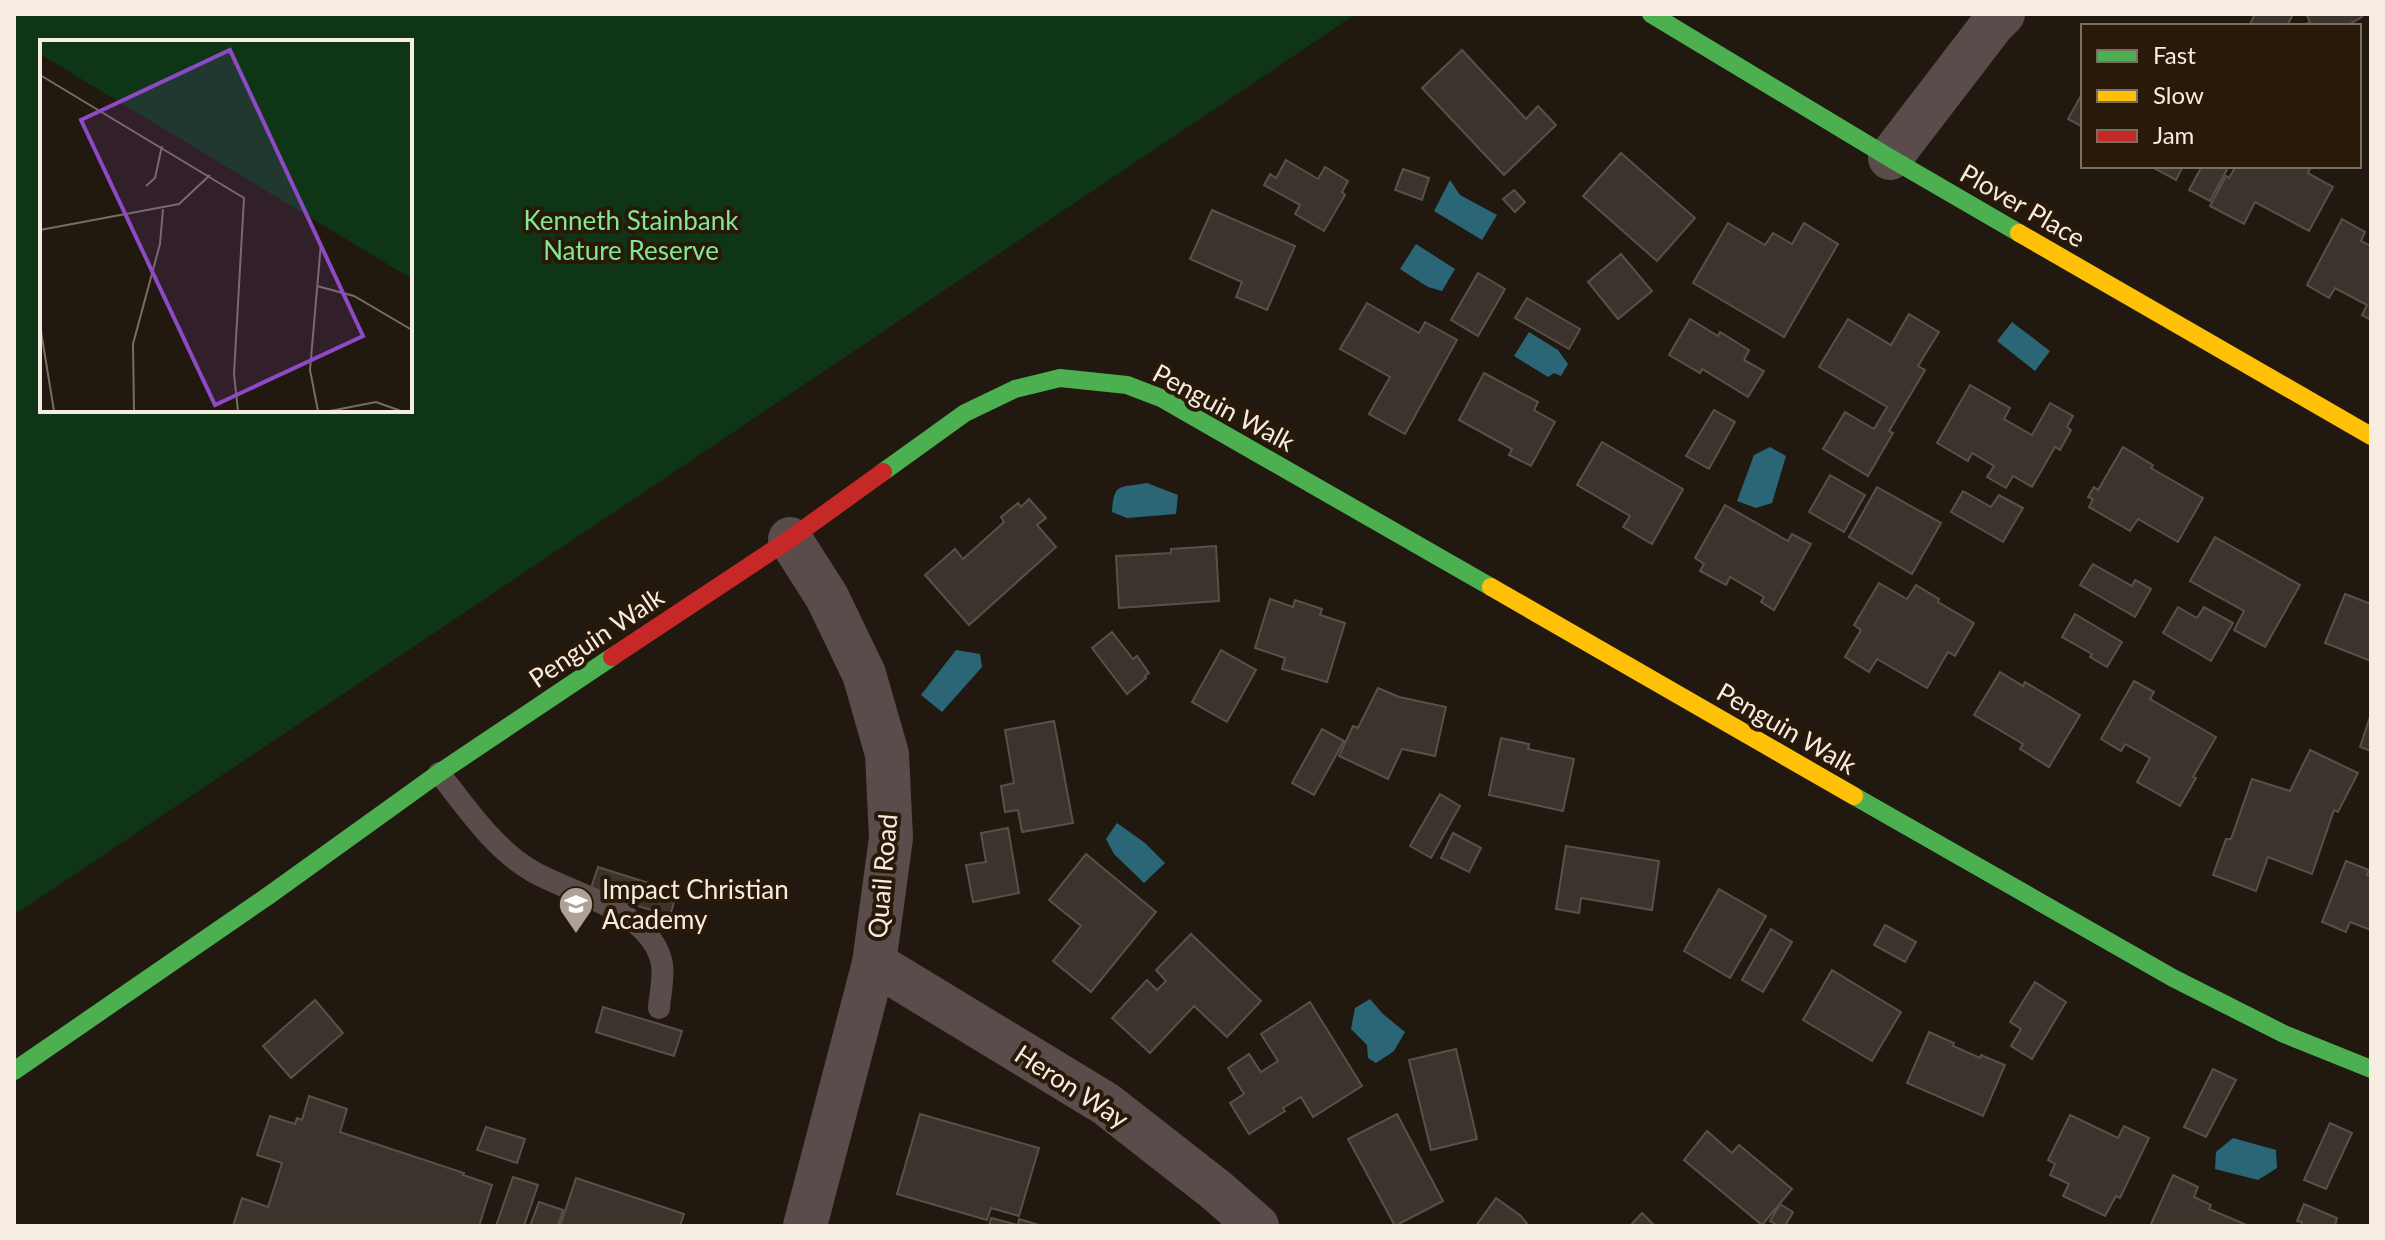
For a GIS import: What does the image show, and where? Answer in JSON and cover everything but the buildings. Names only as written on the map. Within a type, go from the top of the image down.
[{"type":"street","name":"Plover Place","points":[[1651,14],[1890,158],[2371,436]]},
{"type":"street","points":[[1890,158],[2003,14]]},
{"type":"street","name":"Penguin Walk","points":[[14,1071],[268,896],[439,773],[790,539],[965,413],[1015,389],[1060,378],[1127,385],[1161,398],[2145,963],[2243,1014],[2332,1055],[2371,1069]]},
{"type":"street","name":"Quail Road","points":[[790,539],[827,597],[864,674],[887,754],[891,838],[874,963],[805,1226]]},
{"type":"street","name":"Heron Way","points":[[874,963],[1106,1104],[1257,1226]]},
{"type":"lane","points":[[439,773],[486,833],[510,855],[531,871],[616,911],[636,924],[654,943],[662,965],[659,1008]]},
{"type":"green space","name":"Kenneth Stainbank Nature Reserve","points":[[14,14],[1356,14],[14,915]]},
{"type":"water","points":[[1450,180],[1460,195],[1497,215],[1482,240],[1434,211]]},
{"type":"water","points":[[1416,244],[1455,269],[1442,291],[1428,287],[1400,269]]},
{"type":"water","points":[[2012,322],[2050,351],[2035,371],[1997,341]]},
{"type":"water","points":[[1529,332],[1558,350],[1568,364],[1561,376],[1554,373],[1548,377],[1514,356]]},
{"type":"water","points":[[1770,447],[1786,456],[1772,503],[1756,508],[1737,501],[1754,455]]},
{"type":"water","points":[[1147,483],[1178,495],[1176,514],[1127,518],[1112,512],[1114,496],[1120,488]]},
{"type":"water","points":[[956,650],[980,654],[982,667],[942,712],[921,695]]},
{"type":"water","points":[[1117,823],[1145,843],[1165,863],[1144,883],[1114,854],[1106,839]]},
{"type":"water","points":[[1370,999],[1405,1032],[1394,1051],[1376,1063],[1368,1058],[1367,1045],[1351,1029],[1355,1008]]},
{"type":"water","points":[[2233,1138],[2276,1150],[2277,1168],[2258,1180],[2215,1169],[2216,1152]]},
{"type":"traffic: fast","points":[[1651,14],[2019,233]]},
{"type":"traffic: fast","points":[[883,472],[965,413],[1015,389],[1060,378],[1127,385],[1161,398],[1491,587]]},
{"type":"traffic: fast","points":[[14,1071],[268,896],[439,773],[612,657]]},
{"type":"traffic: fast","points":[[1854,796],[2173,978],[2284,1034],[2371,1069]]},
{"type":"traffic: slow","points":[[2019,233],[2371,436]]},
{"type":"traffic: slow","points":[[1491,587],[1854,796]]},
{"type":"traffic: jam","points":[[612,657],[790,539],[883,472]]},
{"type":"place","name":"Impact Christian Academy","points":[[576,935]]}]
